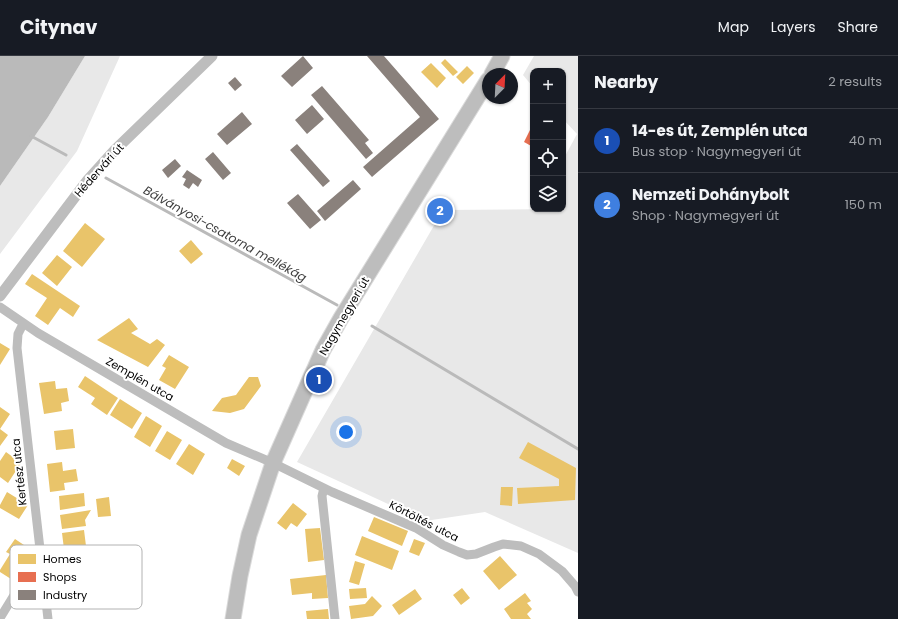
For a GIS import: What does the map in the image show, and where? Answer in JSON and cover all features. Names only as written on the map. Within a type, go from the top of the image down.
[{"type":"main road","points":[[495,68],[502,56]]},
{"type":"main road","name":"Nagymegyeri út","points":[[233,619],[249,535],[273,463],[323,350],[384,247],[482,90]]},
{"type":"street","name":"Hédervári út","points":[[0,296],[87,181],[115,150],[212,56]]},
{"type":"street","name":"Zemplén utca","points":[[0,307],[23,324],[226,443],[273,463]]},
{"type":"street","name":"Kertész utca","points":[[23,324],[18,334],[17,348],[39,545]]},
{"type":"street","name":"Körtöltés utca","points":[[273,463],[324,488],[404,523],[459,552],[476,554],[504,544],[521,546],[539,554],[562,571],[575,586],[578,592]]},
{"type":"street","points":[[324,488],[322,496],[335,619]]},
{"type":"street","points":[[0,618],[10,602]]},
{"type":"street","name":"Kertész utca","points":[[47,609],[48,619]]},
{"type":"shaded area","points":[[0,56],[85,56],[48,117],[0,186]]},
{"type":"shaded area","points":[[85,56],[120,56],[77,151],[0,254],[0,186],[48,117]]},
{"type":"shaded area","points":[[534,56],[578,56],[578,553],[485,512],[425,521],[297,462],[443,210],[530,209],[530,212],[566,212],[566,154],[577,134],[566,122],[566,68],[530,68],[530,83],[523,75]]},
{"type":"building: Homes","points":[[445,59],[458,72],[453,76],[441,63]]},
{"type":"building: Homes","points":[[431,63],[446,78],[437,88],[421,72]]},
{"type":"building: Homes","points":[[467,66],[474,73],[463,84],[456,77]]},
{"type":"building: Homes","points":[[85,223],[105,239],[82,267],[63,251]]},
{"type":"building: Homes","points":[[191,240],[203,254],[191,264],[179,251]]},
{"type":"building: Homes","points":[[57,255],[72,267],[57,286],[42,273]]},
{"type":"building: Homes","points":[[32,274],[80,306],[73,317],[60,308],[48,325],[35,316],[47,298],[25,284]]},
{"type":"building: Homes","points":[[129,318],[138,329],[131,333],[150,344],[157,339],[165,345],[148,367],[97,340]]},
{"type":"building: Homes","points":[[0,343],[10,349],[0,365]]},
{"type":"building: Homes","points":[[169,355],[189,367],[175,389],[159,380],[166,368],[162,366]]},
{"type":"building: Homes","points":[[85,376],[118,398],[107,415],[91,404],[95,398],[78,387]]},
{"type":"building: Homes","points":[[249,377],[258,377],[261,386],[244,409],[230,413],[212,411],[222,398],[236,395]]},
{"type":"building: Homes","points":[[55,381],[56,389],[67,388],[69,401],[61,403],[62,411],[44,414],[39,383]]},
{"type":"building: Homes","points":[[120,399],[142,413],[132,429],[110,415]]},
{"type":"building: Homes","points":[[0,407],[10,414],[0,429]]},
{"type":"building: Homes","points":[[146,416],[162,426],[150,447],[134,437]]},
{"type":"building: Homes","points":[[0,429],[8,435],[0,446]]},
{"type":"building: Homes","points":[[73,429],[75,448],[56,450],[54,431]]},
{"type":"building: Homes","points":[[167,431],[182,440],[170,460],[155,451]]},
{"type":"building: Homes","points":[[528,442],[576,468],[575,500],[518,504],[517,488],[559,486],[559,479],[519,458]]},
{"type":"building: Homes","points":[[189,444],[205,454],[193,475],[176,464]]},
{"type":"building: Homes","points":[[6,452],[21,463],[8,483],[0,477],[0,461]]},
{"type":"building: Homes","points":[[232,459],[245,466],[239,476],[227,468]]},
{"type":"building: Homes","points":[[62,462],[63,471],[76,469],[78,481],[64,483],[65,490],[50,492],[47,464]]},
{"type":"building: Homes","points":[[501,487],[513,487],[512,506],[500,505]]},
{"type":"building: Homes","points":[[7,492],[28,505],[19,519],[0,508],[0,505]]},
{"type":"building: Homes","points":[[84,493],[85,506],[60,510],[59,496]]},
{"type":"building: Homes","points":[[109,497],[111,516],[98,517],[96,499]]},
{"type":"building: Homes","points":[[293,503],[307,514],[297,527],[291,523],[286,530],[277,523]]},
{"type":"building: Homes","points":[[91,510],[85,520],[86,526],[62,529],[60,515]]},
{"type":"building: Homes","points":[[374,517],[408,531],[402,546],[368,531]]},
{"type":"building: Homes","points":[[320,528],[324,560],[308,562],[305,529]]},
{"type":"building: Homes","points":[[84,530],[86,545],[64,545],[62,533]]},
{"type":"building: Homes","points":[[362,536],[399,551],[392,570],[355,555]]},
{"type":"building: Homes","points":[[15,539],[24,545],[11,545]]},
{"type":"building: Homes","points":[[414,539],[425,543],[419,556],[409,552]]},
{"type":"building: Homes","points":[[10,546],[10,554],[6,552]]},
{"type":"building: Homes","points":[[10,554],[10,578],[0,572]]},
{"type":"building: Homes","points":[[500,556],[517,575],[499,590],[483,571]]},
{"type":"building: Homes","points":[[355,561],[365,564],[359,585],[349,582]]},
{"type":"building: Homes","points":[[326,575],[328,598],[312,599],[312,593],[292,595],[290,579]]},
{"type":"building: Homes","points":[[366,588],[367,598],[350,599],[349,589]]},
{"type":"building: Homes","points":[[462,588],[470,598],[461,605],[453,595]]},
{"type":"building: Homes","points":[[415,589],[422,599],[399,615],[392,605]]},
{"type":"building: Homes","points":[[525,593],[531,601],[527,603],[532,609],[527,614],[531,619],[511,619],[504,609]]},
{"type":"building: Homes","points":[[372,596],[382,606],[373,616],[351,619],[349,606],[365,604]]},
{"type":"building: Homes","points":[[328,609],[329,619],[307,619],[306,611]]},
{"type":"building: Shops","points":[[530,130],[530,145],[524,142]]},
{"type":"building: Industry","points":[[303,56],[313,68],[292,87],[281,76]]},
{"type":"building: Industry","points":[[367,56],[384,56],[439,119],[372,177],[363,167],[420,117]]},
{"type":"building: Industry","points":[[235,77],[242,85],[235,91],[228,83]]},
{"type":"building: Industry","points":[[322,86],[369,140],[365,143],[373,153],[366,159],[311,95]]},
{"type":"building: Industry","points":[[312,105],[324,119],[307,134],[295,120]]},
{"type":"building: Industry","points":[[242,112],[252,124],[227,145],[217,134]]},
{"type":"building: Industry","points":[[297,144],[330,181],[323,187],[290,150]]},
{"type":"building: Industry","points":[[213,152],[231,173],[223,180],[205,159]]},
{"type":"building: Industry","points":[[175,159],[181,166],[168,178],[162,170]]},
{"type":"building: Industry","points":[[187,170],[202,180],[198,187],[193,183],[189,189],[183,185],[186,179],[182,177]]},
{"type":"building: Industry","points":[[353,180],[361,189],[325,221],[317,211]]},
{"type":"building: Industry","points":[[298,194],[321,220],[310,229],[287,203]]},
{"type":"waterway","name":"Bálványosi-csatorna mellékág","points":[[31,136],[66,155]]},
{"type":"waterway","name":"Bálványosi-csatorna mellékág","points":[[106,178],[337,305]]},
{"type":"waterway","name":"Bálványosi-csatorna mellékág","points":[[372,326],[578,449]]},
{"type":"place","name":"Nemzeti Dohánybolt","points":[[440,211]]},
{"type":"place","name":"14-es út, Zemplén utca","points":[[319,380]]}]
